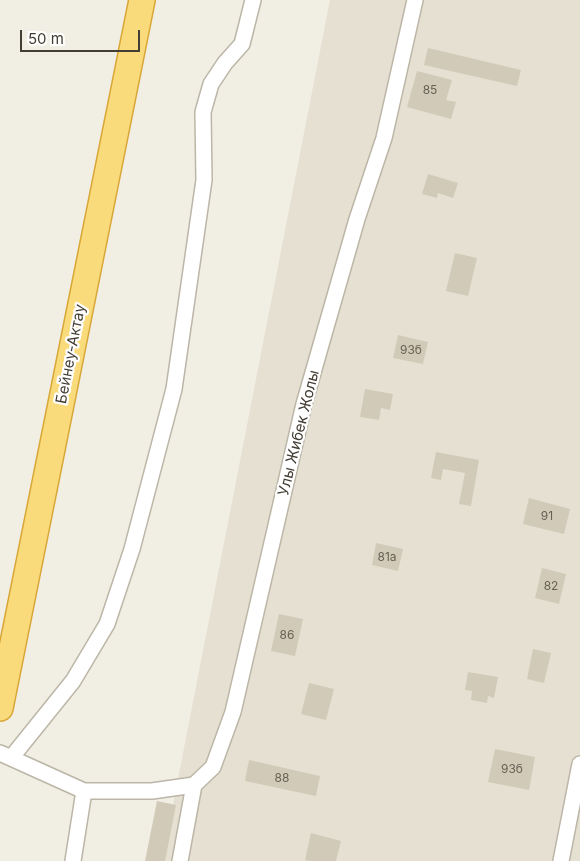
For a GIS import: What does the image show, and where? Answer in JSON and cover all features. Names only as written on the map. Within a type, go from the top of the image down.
[{"type":"highway","name":"Бейнеу-Актау","points":[[0,708],[142,0]]},
{"type":"street","points":[[180,861],[194,785],[152,791],[84,791],[6,755],[73,681],[108,624],[126,568],[174,389],[204,180],[203,112],[211,84],[224,64],[242,44],[253,0]]},
{"type":"street","name":"Улы Жибек Жолы","points":[[194,785],[213,767],[233,712],[304,404],[357,219],[384,138],[415,0]]},
{"type":"street","points":[[561,861],[580,764]]},
{"type":"street","points":[[73,861],[84,791]]},
{"type":"shaded area","points":[[330,0],[580,0],[580,861],[162,861]]},
{"type":"building","points":[[428,48],[521,70],[517,86],[424,65]]},
{"type":"building","points":[[417,71],[452,80],[446,100],[456,102],[451,119],[407,107]]},
{"type":"building","points":[[428,174],[458,183],[453,198],[438,193],[437,198],[422,194]]},
{"type":"building","points":[[455,253],[477,258],[468,296],[446,291]]},
{"type":"building","points":[[398,335],[428,342],[423,364],[393,358]]},
{"type":"building","points":[[365,389],[393,394],[390,410],[381,408],[379,420],[360,417]]},
{"type":"building","points":[[436,452],[479,460],[471,506],[459,504],[465,473],[443,469],[441,480],[431,478]]},
{"type":"building","points":[[529,498],[570,509],[564,534],[523,524]]},
{"type":"building","points":[[376,543],[403,549],[398,571],[372,565]]},
{"type":"building","points":[[542,568],[566,574],[559,604],[535,598]]},
{"type":"building","points":[[279,614],[303,619],[295,656],[271,651]]},
{"type":"building","points":[[533,649],[551,653],[544,683],[527,679]]},
{"type":"building","points":[[468,672],[498,677],[494,698],[488,696],[487,703],[471,700],[472,691],[465,690]]},
{"type":"building","points":[[309,683],[334,689],[326,720],[301,714]]},
{"type":"building","points":[[495,749],[535,757],[529,790],[488,782]]},
{"type":"building","points":[[249,760],[320,776],[316,796],[245,781]]},
{"type":"building","points":[[157,801],[176,805],[165,861],[145,861]]},
{"type":"building","points":[[311,833],[341,841],[336,861],[305,860]]}]
